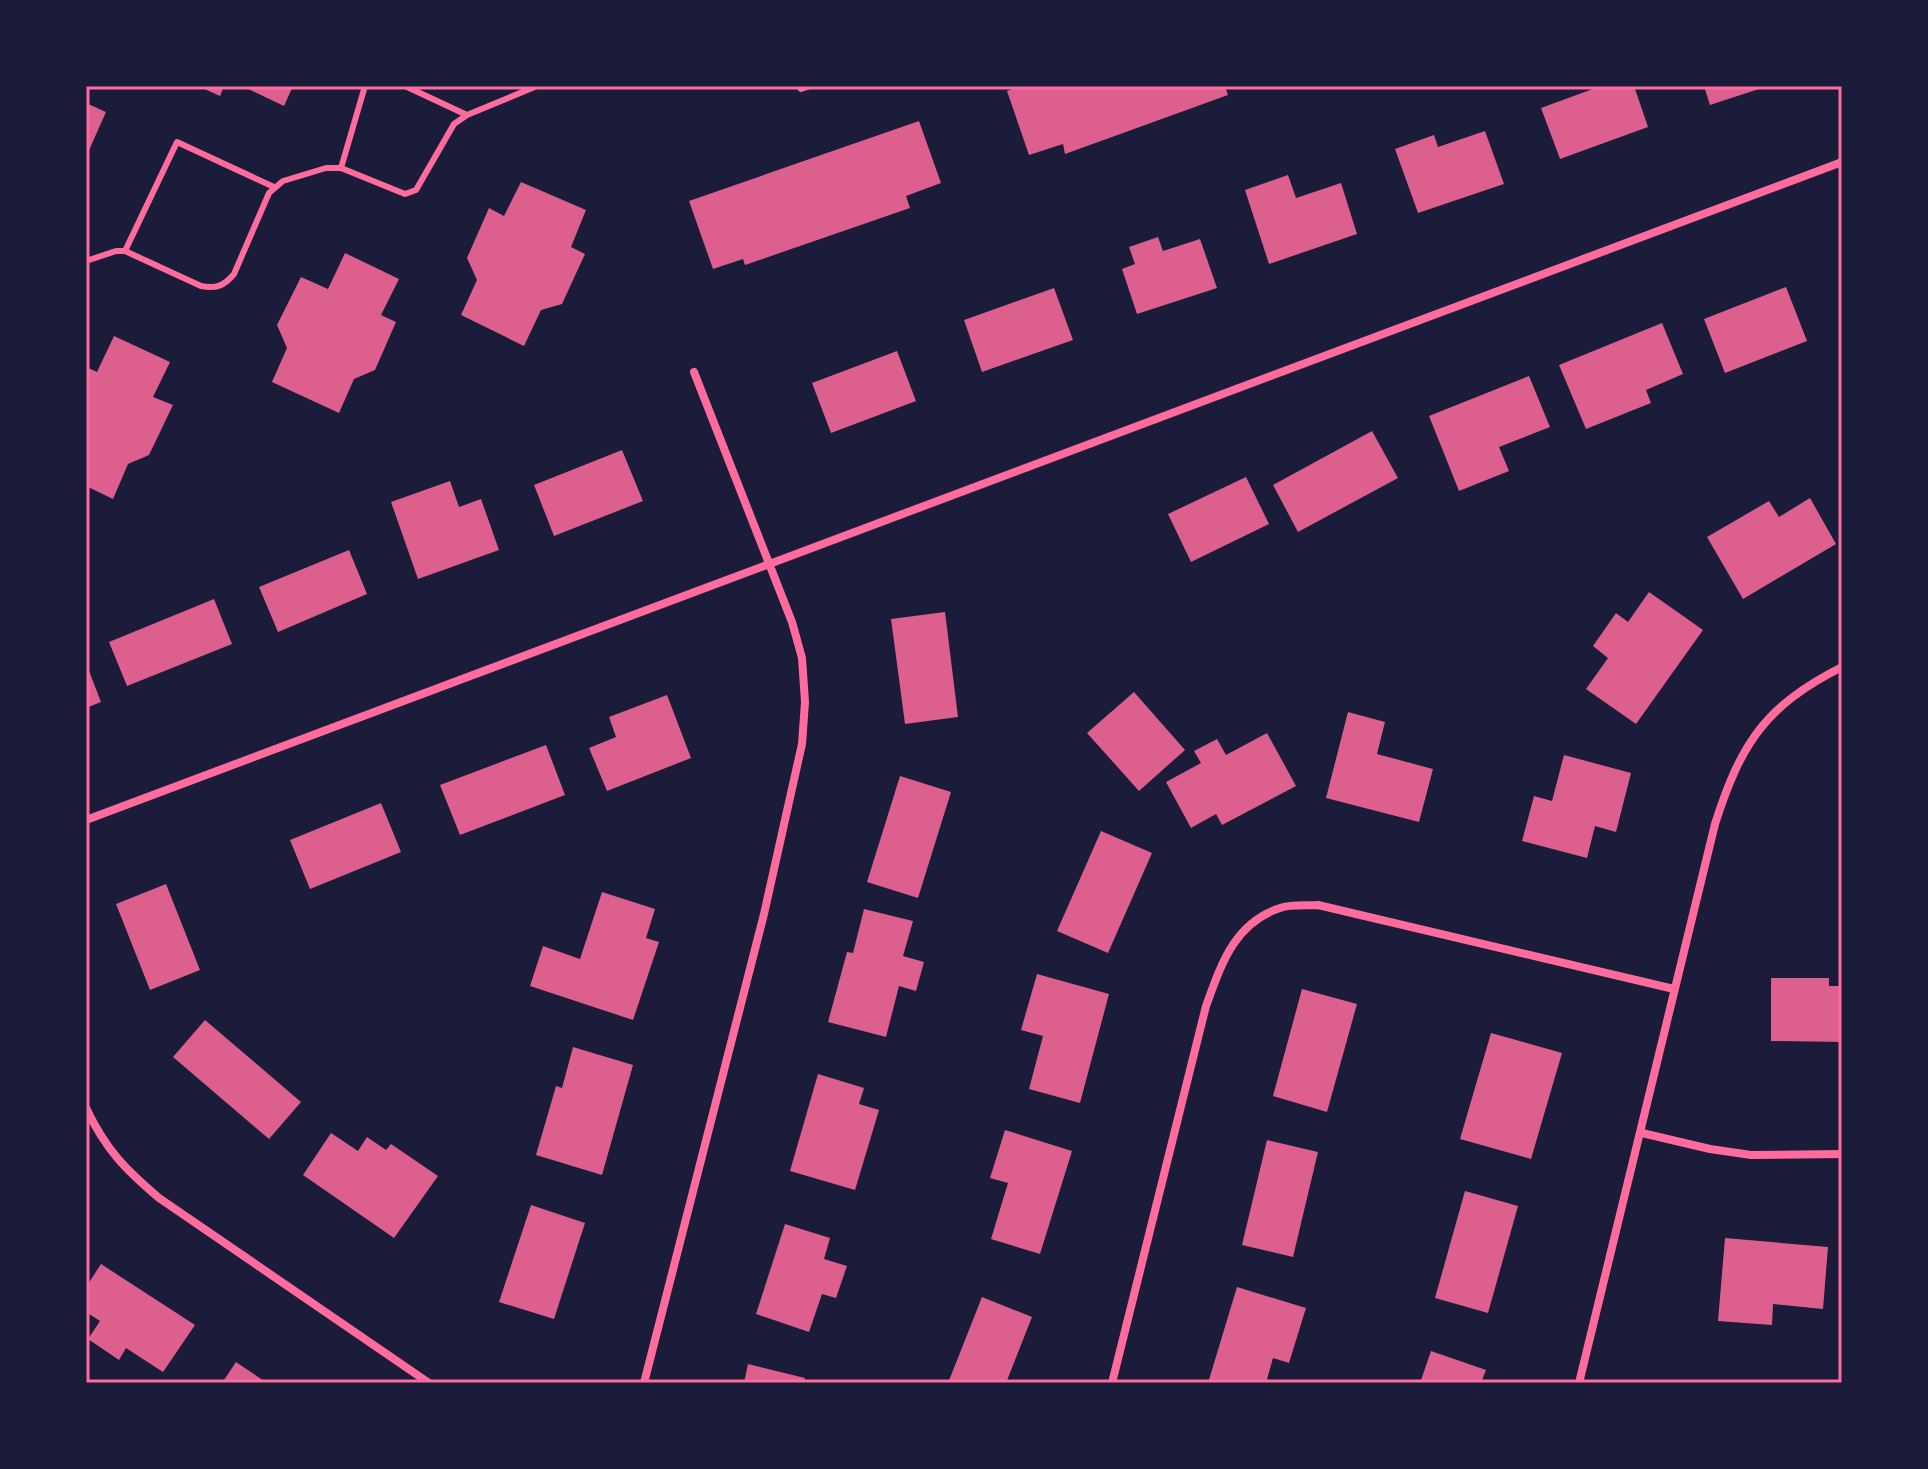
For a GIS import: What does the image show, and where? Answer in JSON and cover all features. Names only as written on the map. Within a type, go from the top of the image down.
[{"type":"street","points":[[86,820],[1842,162]]},
{"type":"street","points":[[644,1383],[764,914],[802,744],[805,702],[802,658],[792,622],[694,372]]},
{"type":"street","points":[[1579,1383],[1715,824],[1740,755],[1770,716],[1792,695],[1842,667]]},
{"type":"street","points":[[1112,1383],[1206,1006],[1222,964],[1238,935],[1257,918],[1282,907],[1318,905],[1674,989]]},
{"type":"street","points":[[86,1108],[98,1133],[123,1167],[159,1198],[429,1383]]},
{"type":"street","points":[[1642,1133],[1751,1155],[1842,1154]]},
{"type":"lane","points":[[341,168],[365,86]]},
{"type":"lane","points":[[405,86],[467,115]]},
{"type":"lane","points":[[86,261],[125,251],[201,286],[212,288],[224,285],[234,274],[274,187],[304,174],[326,168],[341,168],[405,194],[416,190],[454,124],[467,115],[537,86]]},
{"type":"lane","points":[[799,86],[801,89],[810,86]]},
{"type":"lane","points":[[125,251],[177,142],[274,187]]},
{"type":"building","points":[[198,86],[224,86],[220,96]]},
{"type":"building","points":[[242,86],[293,86],[284,106]]},
{"type":"building","points":[[1020,86],[1225,86],[1228,95],[1065,154],[1063,144],[1029,155],[1007,91]]},
{"type":"building","points":[[1601,86],[1634,86],[1648,127],[1560,159],[1541,108]]},
{"type":"building","points":[[1704,86],[1765,86],[1765,87],[1710,105]]},
{"type":"building","points":[[86,103],[106,112],[86,157]]},
{"type":"building","points":[[919,121],[941,183],[906,196],[910,208],[745,265],[743,259],[713,269],[689,201]]},
{"type":"building","points":[[1485,131],[1504,184],[1418,213],[1395,149],[1434,135],[1438,147]]},
{"type":"building","points":[[1288,175],[1296,198],[1341,183],[1357,234],[1269,264],[1245,190]]},
{"type":"building","points":[[521,182],[586,210],[571,247],[585,254],[562,304],[541,310],[524,346],[461,315],[477,280],[467,258],[489,208],[504,216]]},
{"type":"building","points":[[1158,237],[1163,251],[1200,239],[1217,288],[1137,314],[1122,269],[1135,264],[1129,247]]},
{"type":"building","points":[[345,253],[399,279],[381,315],[396,322],[375,370],[354,379],[339,413],[272,382],[287,348],[277,325],[301,277],[328,289]]},
{"type":"building","points":[[1786,287],[1807,341],[1725,373],[1704,319]]},
{"type":"building","points":[[1054,288],[1073,340],[982,372],[964,320]]},
{"type":"building","points":[[1662,323],[1683,374],[1646,390],[1651,403],[1586,429],[1559,365]]},
{"type":"building","points":[[114,336],[170,362],[153,397],[173,405],[149,455],[128,464],[113,499],[86,486],[86,367],[97,372]]},
{"type":"building","points":[[897,351],[916,401],[831,433],[812,383]]},
{"type":"building","points":[[1529,376],[1550,427],[1499,447],[1509,471],[1459,491],[1429,416]]},
{"type":"building","points":[[1372,431],[1398,478],[1298,532],[1273,485]]},
{"type":"building","points":[[622,450],[643,501],[554,536],[534,485]]},
{"type":"building","points":[[1246,477],[1269,524],[1191,562],[1168,514]]},
{"type":"building","points":[[450,481],[459,507],[481,499],[499,550],[418,579],[391,502]]},
{"type":"building","points":[[1810,498],[1836,544],[1743,599],[1707,537],[1769,501],[1779,517]]},
{"type":"building","points":[[349,550],[367,594],[278,632],[259,587]]},
{"type":"building","points":[[1649,592],[1703,630],[1636,724],[1586,689],[1608,658],[1593,646],[1616,613],[1628,622]]},
{"type":"building","points":[[214,599],[232,644],[127,686],[109,642]]},
{"type":"building","points":[[945,612],[958,717],[905,724],[891,619]]},
{"type":"building","points":[[86,663],[101,702],[86,708]]},
{"type":"building","points":[[1134,692],[1185,750],[1139,791],[1087,733]]},
{"type":"building","points":[[667,695],[691,758],[607,791],[589,748],[616,737],[609,717]]},
{"type":"building","points":[[1348,712],[1385,722],[1377,754],[1433,769],[1419,822],[1326,798]]},
{"type":"building","points":[[1267,733],[1296,786],[1222,825],[1216,814],[1191,828],[1166,782],[1201,763],[1194,751],[1217,739],[1226,755]]},
{"type":"building","points":[[546,745],[565,795],[460,835],[440,785]]},
{"type":"building","points":[[1564,755],[1631,773],[1616,832],[1595,826],[1587,858],[1522,841],[1534,796],[1552,801]]},
{"type":"building","points":[[900,776],[951,792],[918,898],[867,882]]},
{"type":"building","points":[[381,803],[401,852],[310,889],[290,840]]},
{"type":"building","points":[[1101,831],[1152,853],[1108,953],[1057,931]]},
{"type":"building","points":[[166,884],[200,970],[150,990],[116,904]]},
{"type":"building","points":[[602,892],[655,909],[646,938],[659,942],[633,1020],[530,986],[543,946],[580,959]]},
{"type":"building","points":[[864,909],[913,921],[903,956],[924,962],[916,991],[899,986],[886,1037],[828,1022],[847,952],[853,953]]},
{"type":"building","points":[[1037,974],[1109,994],[1080,1103],[1029,1089],[1043,1036],[1021,1030]]},
{"type":"building","points":[[1771,978],[1829,978],[1829,986],[1842,986],[1842,1042],[1771,1041]]},
{"type":"building","points":[[1302,989],[1357,1004],[1327,1112],[1273,1096]]},
{"type":"building","points":[[205,1020],[301,1102],[269,1139],[173,1057]]},
{"type":"building","points":[[1491,1033],[1562,1053],[1531,1159],[1460,1139]]},
{"type":"building","points":[[573,1047],[633,1065],[602,1175],[536,1155],[556,1086],[562,1088]]},
{"type":"building","points":[[818,1074],[864,1088],[859,1104],[879,1110],[855,1190],[790,1171]]},
{"type":"building","points":[[1005,1130],[1072,1151],[1040,1254],[991,1239],[1008,1183],[990,1178]]},
{"type":"building","points":[[331,1133],[358,1151],[367,1137],[386,1150],[391,1144],[438,1176],[394,1238],[303,1175]]},
{"type":"building","points":[[1267,1140],[1318,1152],[1293,1257],[1242,1245]]},
{"type":"building","points":[[1465,1191],[1518,1206],[1488,1313],[1435,1298]]},
{"type":"building","points":[[531,1205],[585,1223],[554,1319],[499,1302]]},
{"type":"building","points":[[785,1224],[830,1238],[824,1259],[847,1266],[836,1298],[822,1294],[809,1332],[756,1314]]},
{"type":"building","points":[[1725,1238],[1828,1247],[1823,1309],[1773,1304],[1772,1325],[1718,1321]]},
{"type":"building","points":[[101,1264],[195,1325],[163,1372],[126,1348],[119,1360],[88,1339],[100,1321],[86,1312],[86,1287]]},
{"type":"building","points":[[1237,1287],[1306,1308],[1289,1363],[1273,1358],[1266,1383],[1208,1383]]},
{"type":"building","points":[[982,1297],[1032,1317],[1006,1383],[948,1383]]},
{"type":"building","points":[[1431,1351],[1486,1370],[1481,1383],[1420,1383]]},
{"type":"building","points":[[236,1362],[267,1383],[222,1383]]},
{"type":"building","points":[[748,1364],[805,1378],[804,1383],[744,1383]]}]
